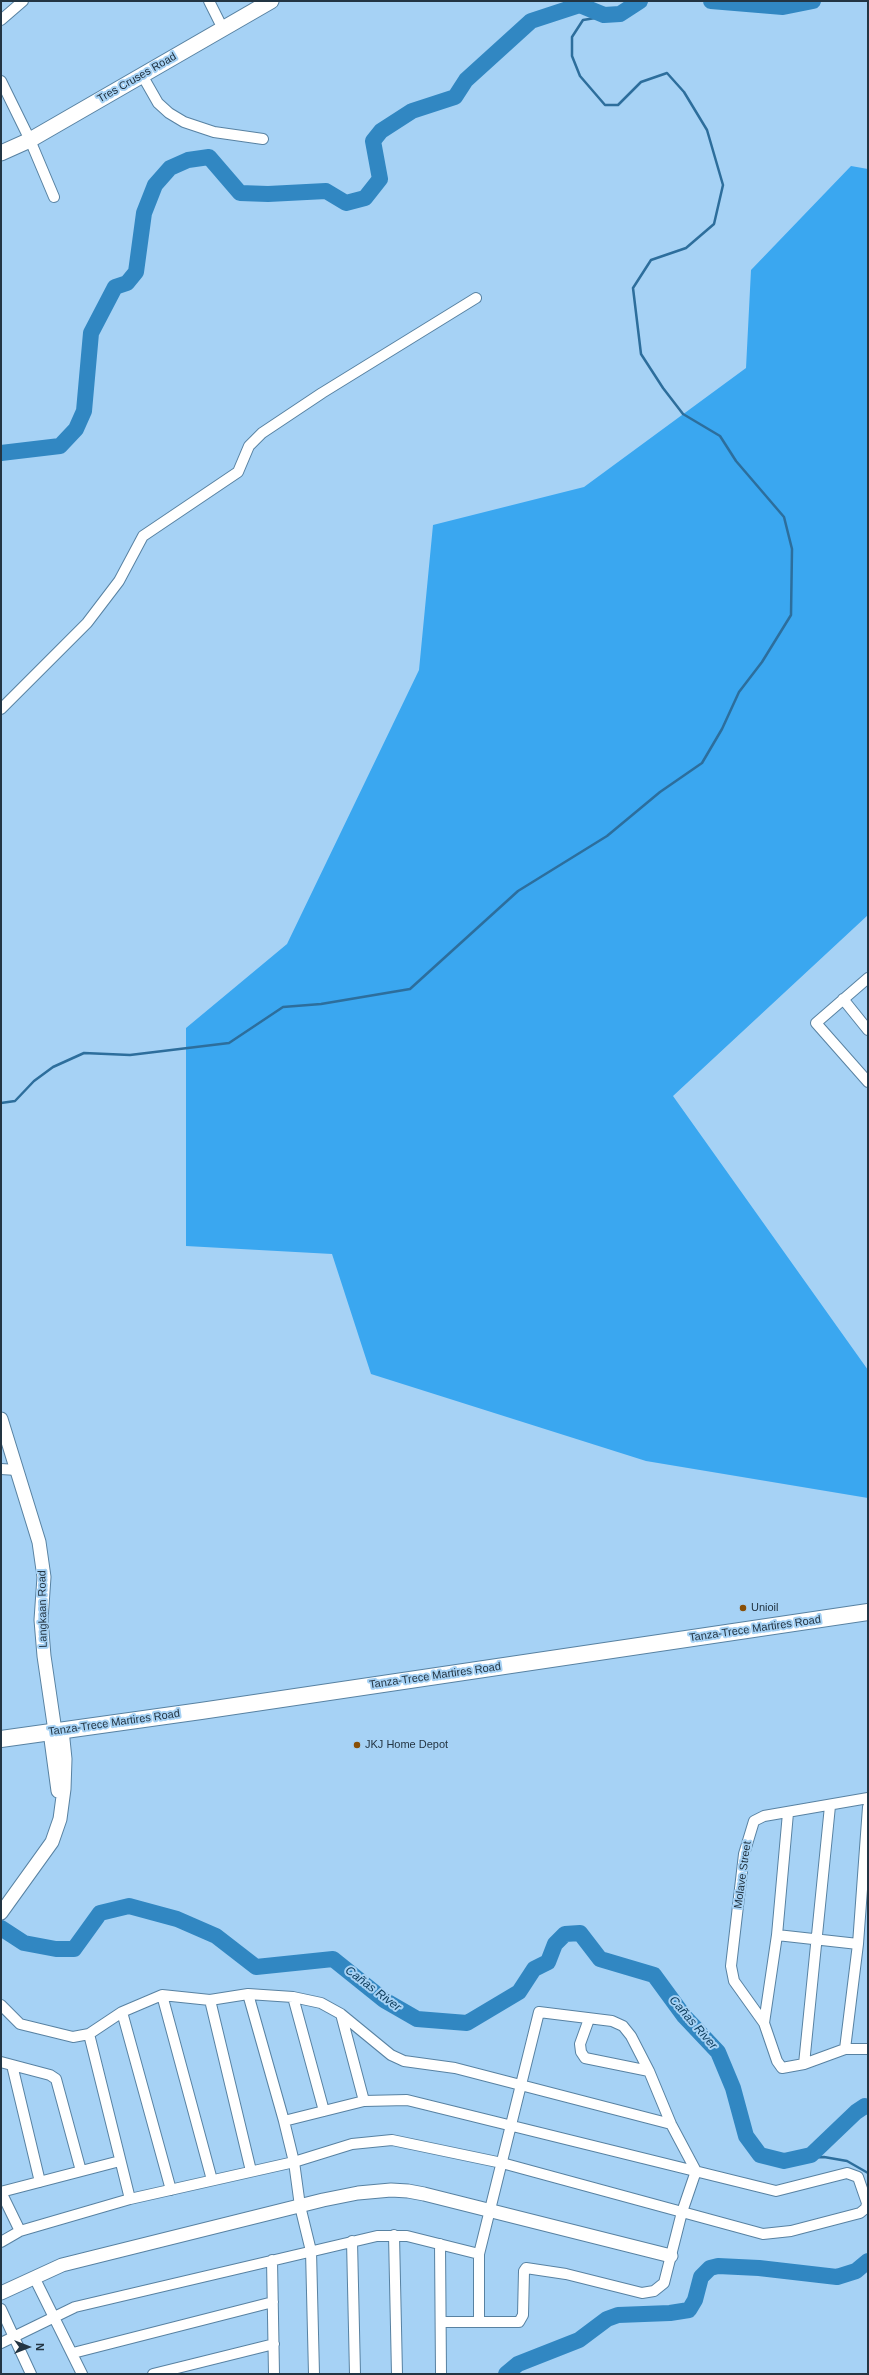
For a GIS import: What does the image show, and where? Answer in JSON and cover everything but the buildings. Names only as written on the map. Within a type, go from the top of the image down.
[{"type":"main road","name":"Tres Cruses Road","points":[[1,153],[30,140],[271,1]]},
{"type":"main road","name":"Tanza-Trece Martires Road","points":[[1,1739],[868,1612]]},
{"type":"street","points":[[1,20],[23,1]]},
{"type":"street","points":[[209,1],[223,29]]},
{"type":"street","points":[[142,75],[158,103],[168,113],[184,122],[214,132],[263,139]]},
{"type":"street","points":[[1,81],[30,140],[54,197]]},
{"type":"street","points":[[1,709],[87,623],[119,581],[143,536],[238,472],[249,446],[262,433],[322,393],[476,298]]},
{"type":"street","points":[[866,1077],[816,1023],[868,978]]},
{"type":"street","points":[[843,999],[867,1027]]},
{"type":"street","name":"Langkaan Road","points":[[1,1419],[39,1542],[44,1578],[41,1620],[44,1656],[58,1750],[65,1767],[60,1819],[52,1842],[1,1913]]},
{"type":"street","points":[[1,1470],[17,1470]]},
{"type":"street","name":"Molave Street","points":[[764,2023],[731,1974],[744,1854],[749,1832],[754,1821],[759,1818],[868,1798]]},
{"type":"street","points":[[804,2064],[818,1939],[830,1806]]},
{"type":"street","points":[[845,2049],[858,1944],[864,1932],[868,1807]]},
{"type":"street","points":[[788,1813],[776,1935],[764,2023],[776,2061],[782,2068],[804,2064],[845,2049],[868,2049]]},
{"type":"street","points":[[776,1935],[858,1944]]},
{"type":"street","points":[[162,1994],[212,2180]]},
{"type":"street","points":[[1,2005],[20,2024],[73,2037],[89,2034],[122,2012],[162,1994],[210,2000],[248,1994],[293,1997],[321,2003],[342,2014],[391,2055],[404,2060],[455,2068],[671,2124]]},
{"type":"street","points":[[248,1994],[284,2121],[294,2162],[300,2206],[311,2251],[314,2374]]},
{"type":"street","points":[[293,1997],[324,2111]]},
{"type":"street","points":[[210,2000],[251,2171]]},
{"type":"street","points":[[122,2012],[171,2190]]},
{"type":"street","points":[[442,2322],[479,2322],[519,2322],[522,2319],[524,2271],[526,2268],[566,2274],[642,2293],[654,2290],[664,2283],[682,2212],[696,2171],[671,2124],[650,2071],[631,2036],[623,2026],[612,2021],[539,2012],[479,2254],[479,2322]]},
{"type":"street","points":[[342,2014],[364,2101]]},
{"type":"street","points":[[589,2019],[580,2044],[581,2052],[585,2058],[650,2071]]},
{"type":"street","points":[[89,2034],[130,2200]]},
{"type":"street","points":[[1,2062],[50,2075],[56,2079],[81,2171]]},
{"type":"street","points":[[12,2065],[40,2182]]},
{"type":"street","points":[[1,2242],[20,2231],[130,2200],[294,2162],[352,2144],[392,2140],[502,2163],[763,2234],[791,2231],[860,2213],[866,2208],[867,2203],[858,2177],[847,2173],[776,2191],[407,2100],[364,2101],[284,2121]]},
{"type":"street","points":[[20,2231],[1,2192],[120,2161]]},
{"type":"street","points":[[1,2293],[62,2265],[358,2193],[408,2191],[671,2256]]},
{"type":"street","points":[[394,2235],[397,2374]]},
{"type":"street","points":[[1,2343],[75,2307],[377,2236],[407,2236],[479,2254]]},
{"type":"street","points":[[352,2241],[355,2374]]},
{"type":"street","points":[[440,2244],[442,2322],[441,2374]]},
{"type":"street","points":[[272,2260],[274,2374]]},
{"type":"street","points":[[34,2277],[53,2317],[73,2353],[82,2374]]},
{"type":"street","points":[[73,2353],[273,2302]]},
{"type":"street","points":[[1,2309],[31,2374]]},
{"type":"street","points":[[153,2374],[274,2344]]},
{"type":"shaded area","points":[[851,166],[868,169],[868,915],[673,1096],[868,1370],[868,1498],[646,1461],[371,1374],[332,1254],[186,1246],[186,1028],[287,944],[419,670],[433,525],[584,487],[746,368],[751,270]]},
{"type":"waterway","points":[[1,453],[60,446],[76,429],[84,411],[91,333],[115,287],[127,283],[136,272],[144,213],[155,185],[170,168],[188,160],[209,157],[240,193],[268,194],[326,191],[346,203],[365,198],[380,179],[373,141],[381,131],[412,111],[455,97],[466,80],[531,21],[580,5],[604,15],[620,14],[640,1]]},
{"type":"waterway","points":[[711,1],[783,7],[813,1]]},
{"type":"waterway","points":[[1,1103],[15,1101],[34,1081],[53,1067],[84,1053],[130,1055],[229,1043],[283,1007],[321,1004],[410,989],[518,891],[607,836],[660,792],[702,763],[722,729],[739,692],[762,662],[791,615],[792,549],[784,517],[736,461],[720,436],[683,414],[663,388],[641,354],[633,288],[651,260],[686,248],[714,224],[723,185],[707,130],[684,92],[667,73],[641,82],[618,105],[605,105],[580,76],[572,56],[572,37],[583,20],[620,14]]},
{"type":"waterway","name":"Cañas River","points":[[1,1928],[24,1943],[56,1949],[74,1949],[100,1913],[129,1906],[177,1919],[216,1936],[256,1967],[333,1959],[384,2000],[417,2019],[467,2023],[519,1992],[534,1969],[548,1962],[555,1944],[565,1934],[580,1933],[600,1959],[654,1975],[684,2016],[718,2052],[733,2088],[746,2136],[760,2155],[784,2161],[811,2155],[856,2112],[865,2106],[868,2107]]},
{"type":"waterway","points":[[798,2158],[824,2157],[847,2161],[868,2173]]},
{"type":"waterway","points":[[506,2374],[518,2364],[579,2340],[607,2319],[618,2315],[670,2313],[689,2310],[695,2300],[701,2277],[710,2268],[718,2266],[759,2268],[837,2277],[856,2271],[868,2261]]},
{"type":"place","name":"Unioil","points":[[743,1608]]},
{"type":"place","name":"JKJ Home Depot","points":[[357,1745]]}]
